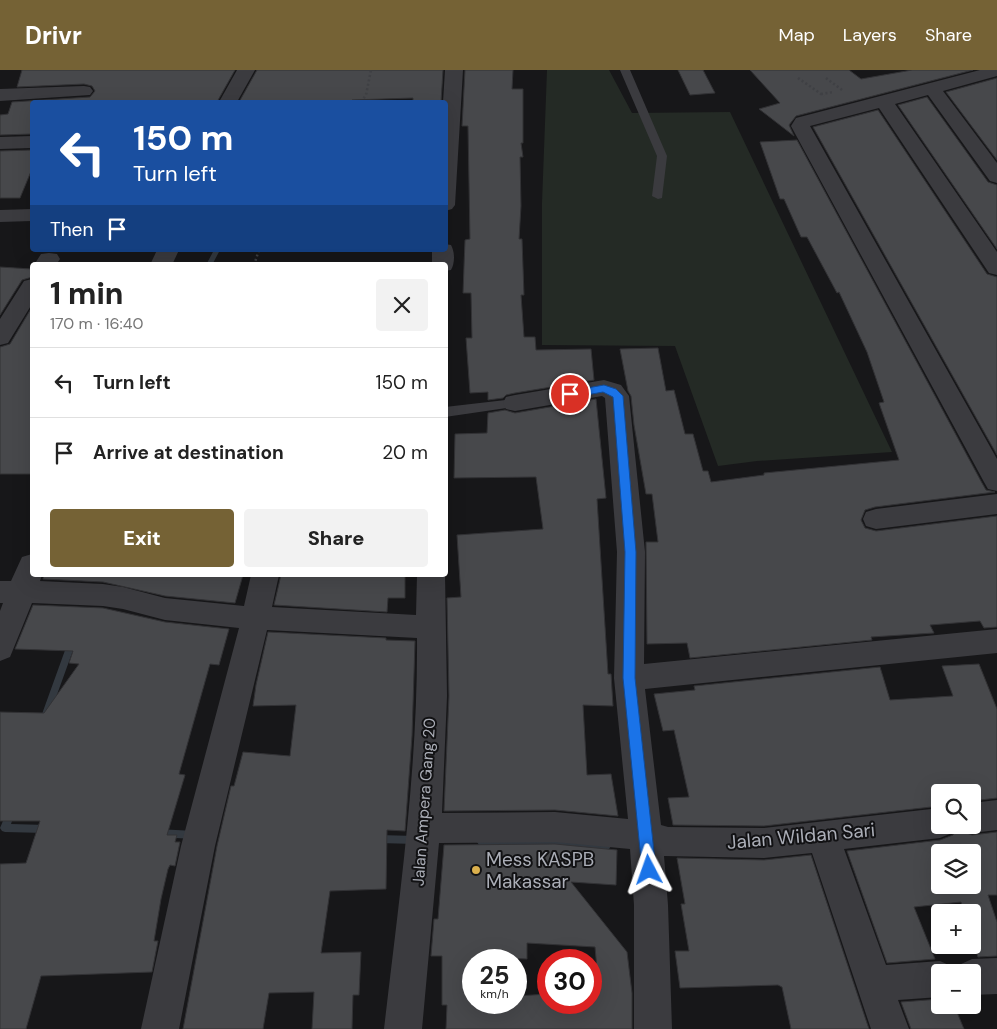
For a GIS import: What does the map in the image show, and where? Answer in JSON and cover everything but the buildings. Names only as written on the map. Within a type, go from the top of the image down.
[{"type":"street","points":[[229,100],[246,70]]},
{"type":"street","points":[[448,160],[454,70]]},
{"type":"street","points":[[997,71],[803,122],[800,126],[997,482]]},
{"type":"street","points":[[932,88],[997,177]]},
{"type":"street","points":[[0,95],[84,91]]},
{"type":"street","points":[[883,100],[997,268]]},
{"type":"street","points":[[0,143],[30,142]]},
{"type":"street","points":[[0,216],[30,215]]},
{"type":"street","points":[[0,338],[30,289]]},
{"type":"street","points":[[515,403],[604,388],[618,396],[631,552],[629,678],[646,836],[651,905],[653,1029]]},
{"type":"street","points":[[876,519],[997,504]]},
{"type":"street","points":[[160,1029],[201,835],[265,577]]},
{"type":"street","name":"Jalan Ampera Gang 20","points":[[403,1029],[423,835],[432,696],[431,577]]},
{"type":"street","points":[[0,649],[21,584],[127,598],[149,607],[165,610],[430,627]]},
{"type":"street","points":[[629,678],[997,641]]},
{"type":"street","points":[[981,817],[997,816]]},
{"type":"street","name":"Jalan Wildan Sari","points":[[423,835],[555,826],[646,836],[668,842],[764,843],[931,823]]},
{"type":"street","points":[[823,836],[890,1029]]},
{"type":"street","points":[[981,977],[997,976]]},
{"type":"street","points":[[874,984],[931,980]]},
{"type":"lane","points":[[624,70],[662,156],[658,196]]},
{"type":"lane","points":[[448,412],[515,403]]},
{"type":"path","points":[[362,100],[366,95],[371,70]]},
{"type":"path","points":[[798,78],[844,111]]},
{"type":"path","points":[[821,94],[842,90],[826,78]]},
{"type":"shaded area","points":[[547,70],[609,70],[632,113],[730,112],[892,452],[757,461],[718,466],[675,346],[542,345],[542,203]]},
{"type":"waterway","points":[[211,262],[216,252]]},
{"type":"waterway","points":[[46,714],[72,642]]},
{"type":"waterway","points":[[11,812],[5,828],[46,829]]},
{"type":"waterway","points":[[158,833],[194,835]]},
{"type":"waterway","points":[[378,839],[416,840]]},
{"type":"waterway","points":[[482,842],[606,846]]},
{"type":"place","name":"Mess KASPB Makassar","points":[[476,870]]},
{"type":"route","points":[[570,394],[604,388],[618,396],[631,552],[629,678],[649,870]]}]
